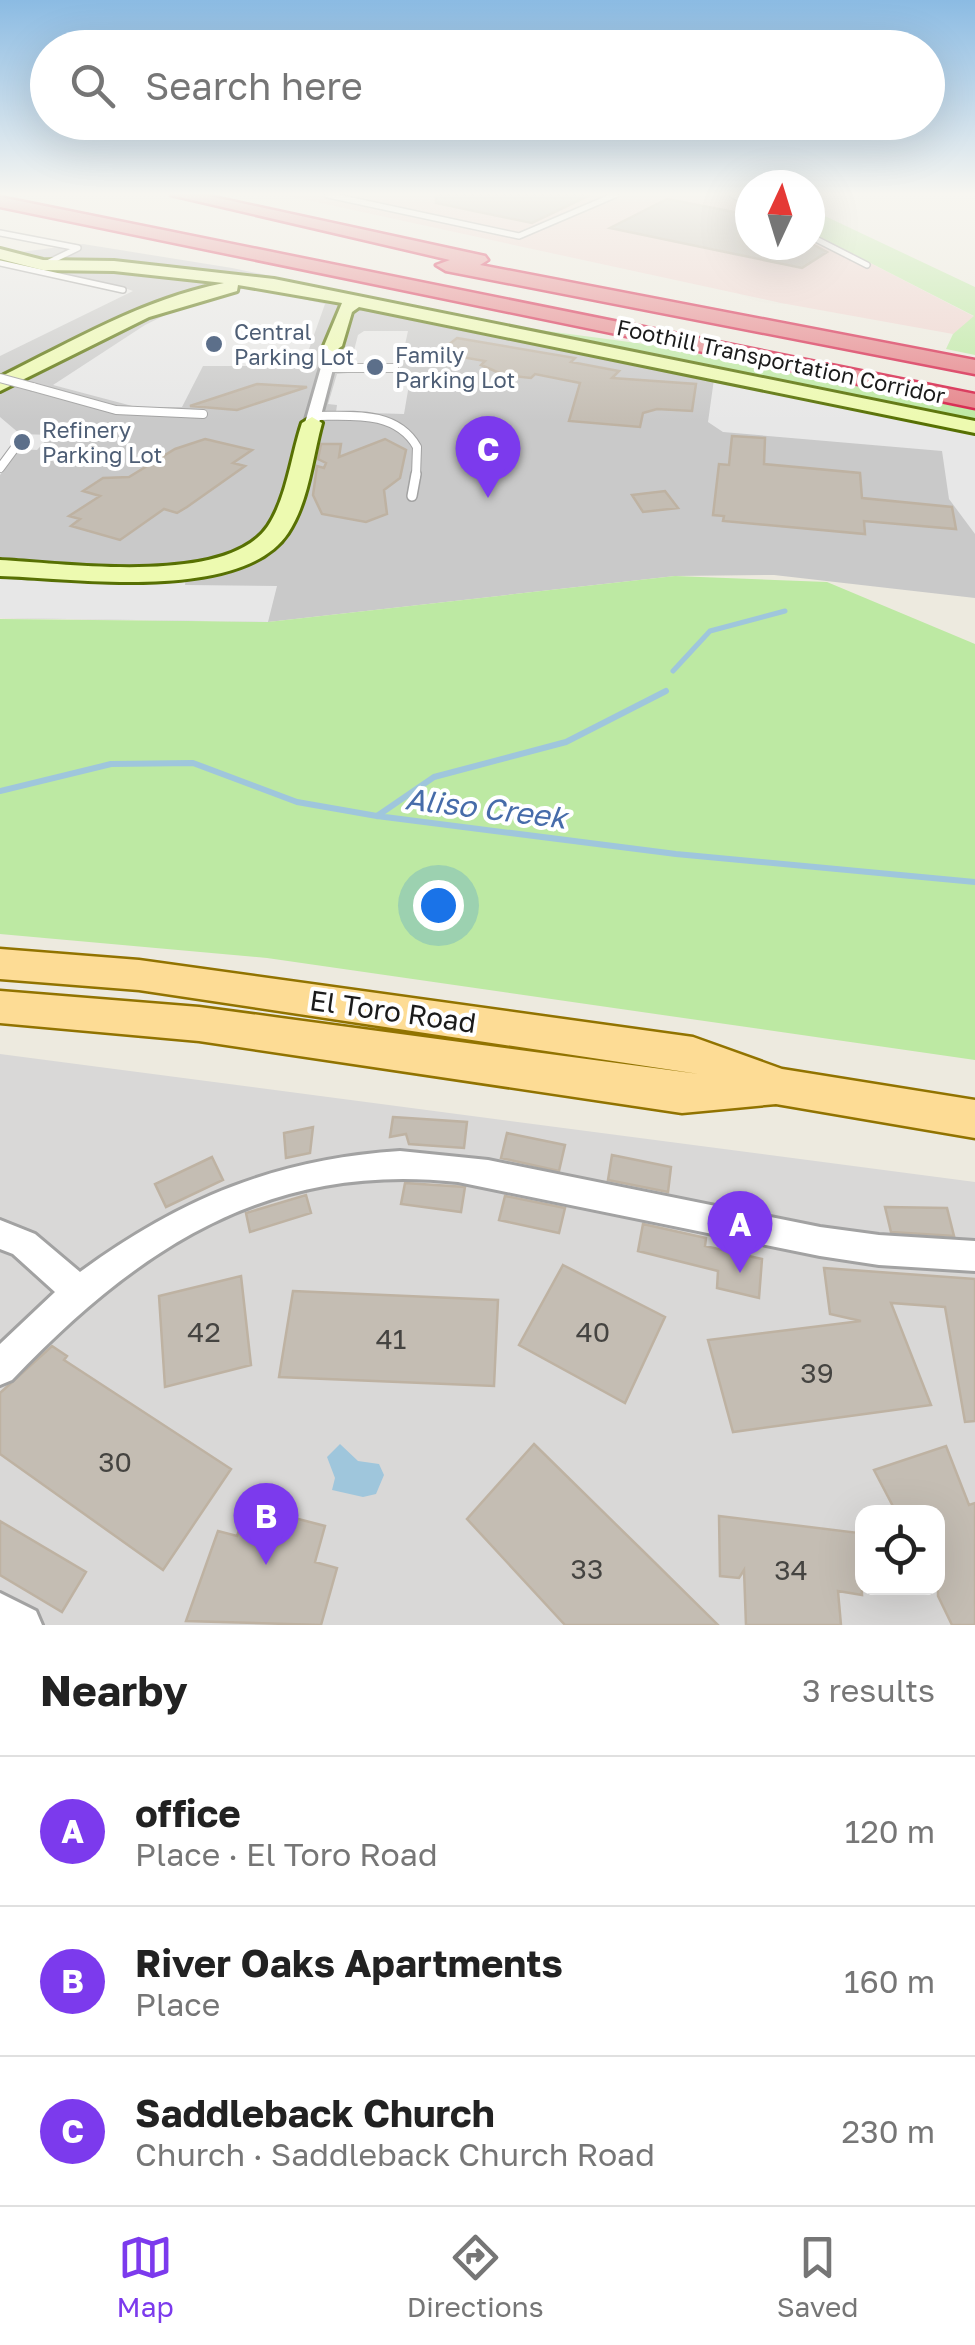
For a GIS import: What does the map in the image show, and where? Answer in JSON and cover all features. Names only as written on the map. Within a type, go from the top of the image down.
[{"type":"highway","points":[[273,271],[748,355]]},
{"type":"highway","name":"Foothill Transportation Corridor","points":[[337,271],[975,401]]},
{"type":"highway","name":"Foothill Transportation Corridor","points":[[474,271],[975,368]]},
{"type":"highway","points":[[525,271],[922,358]]},
{"type":"main road","points":[[73,271],[154,292],[132,320]]},
{"type":"main road","points":[[156,271],[253,282],[563,340],[975,427]]},
{"type":"main road","points":[[0,382],[132,320],[207,291],[238,286],[354,302]]},
{"type":"main road","points":[[332,346],[344,310],[354,302]]},
{"type":"main road","points":[[0,568],[166,571],[230,563],[258,550],[280,524],[313,419]]},
{"type":"main road","name":"El Toro Road","points":[[0,964],[138,975],[693,1054],[780,1088],[975,1120]]},
{"type":"main road","name":"El Toro Road","points":[[0,1007],[199,1024],[682,1094],[780,1088]]},
{"type":"street","points":[[313,419],[332,346]]},
{"type":"street","points":[[0,1368],[78,1291],[213,1208],[330,1171],[398,1164],[467,1170],[850,1247],[975,1256]]},
{"type":"street","points":[[0,1234],[24,1244],[78,1291]]},
{"type":"street","points":[[0,1612],[22,1625]]},
{"type":"lane","points":[[35,271],[122,290]]},
{"type":"lane","points":[[326,368],[394,368]]},
{"type":"lane","points":[[0,382],[32,386],[77,406],[128,414],[203,414]]},
{"type":"lane","points":[[313,419],[386,419],[407,433],[418,450],[412,496]]},
{"type":"lane","points":[[0,468],[17,445]]},
{"type":"shaded area","points":[[0,271],[246,271],[975,421],[975,598],[774,575],[675,576],[268,622],[0,618]]},
{"type":"shaded area","points":[[0,271],[49,271],[133,291],[0,356]]},
{"type":"shaded area","points":[[633,271],[885,271],[975,317],[953,334]]},
{"type":"shaded area","name":"Central Parking Lot","points":[[259,289],[325,304],[303,366],[203,366],[182,407],[136,407],[53,385],[145,325],[208,294]]},
{"type":"shaded area","name":"Family Parking Lot","points":[[364,331],[408,331],[399,372],[411,373],[404,414],[336,412],[337,405],[328,404],[337,374],[348,373],[358,335]]},
{"type":"shaded area","points":[[714,379],[975,435],[975,534],[949,499],[942,451],[723,432],[708,422]]},
{"type":"shaded area","name":"Refinery Parking Lot","points":[[0,417],[20,434],[51,435],[37,450],[18,449],[0,475]]},
{"type":"shaded area","points":[[0,575],[186,577],[185,585],[277,586],[268,622],[0,618]]},
{"type":"shaded area","points":[[0,1054],[975,1182],[975,1625],[0,1625]]},
{"type":"green space","points":[[886,271],[941,271],[975,287],[975,355],[946,349],[953,334],[974,316]]},
{"type":"green space","points":[[524,328],[652,345],[975,410],[975,422]]},
{"type":"green space","points":[[675,576],[827,582],[975,644],[975,1060],[267,958],[0,934],[0,619],[268,622]]},
{"type":"water","points":[[340,1444],[358,1461],[379,1464],[384,1475],[376,1494],[363,1497],[332,1490],[335,1478],[327,1457]]},
{"type":"building","points":[[457,338],[575,358],[571,362],[619,371],[612,378],[696,384],[692,411],[657,409],[643,413],[640,427],[569,421],[580,383],[535,374],[531,378],[504,375],[481,365],[485,361],[438,353]]},
{"type":"building","points":[[257,384],[307,387],[237,410],[190,406]]},
{"type":"building","points":[[732,436],[765,438],[764,464],[860,473],[862,498],[952,507],[956,529],[864,521],[865,534],[723,521],[724,516],[713,515],[719,464],[729,465]]},
{"type":"building","points":[[205,439],[252,450],[233,463],[245,466],[187,507],[177,513],[164,509],[120,540],[71,526],[80,519],[69,516],[100,496],[83,491],[103,478],[129,477],[175,449]]},
{"type":"building","points":[[385,439],[406,450],[400,478],[384,490],[387,514],[366,522],[322,514],[313,495],[317,466],[324,468],[326,463],[318,459],[321,444],[341,444],[339,457]]},
{"type":"building","points":[[665,491],[678,508],[643,512],[632,495]]},
{"type":"building","points":[[393,1117],[467,1122],[464,1148],[409,1144],[406,1134],[390,1137]]},
{"type":"building","points":[[313,1127],[310,1153],[286,1158],[284,1133]]},
{"type":"building","points":[[507,1133],[565,1145],[559,1171],[501,1158]]},
{"type":"building","points":[[612,1155],[671,1167],[668,1192],[608,1180]]},
{"type":"building","points":[[212,1157],[223,1180],[166,1207],[155,1184]]},
{"type":"building","points":[[405,1183],[465,1187],[461,1212],[401,1204]]},
{"type":"building","points":[[306,1195],[311,1213],[250,1232],[246,1213]]},
{"type":"building","points":[[505,1196],[565,1208],[559,1233],[499,1220]]},
{"type":"building","points":[[885,1207],[947,1208],[954,1236],[891,1232]]},
{"type":"building","points":[[643,1224],[706,1238],[705,1246],[762,1259],[759,1298],[717,1288],[718,1271],[638,1251]]},
{"type":"building","points":[[563,1265],[665,1317],[625,1403],[519,1345]]},
{"type":"building","points":[[824,1268],[975,1279],[975,1421],[965,1422],[945,1307],[891,1303],[931,1405],[733,1432],[708,1340],[861,1321],[830,1314]]},
{"type":"building","points":[[241,1276],[251,1365],[165,1387],[159,1296]]},
{"type":"building","points":[[293,1291],[498,1300],[494,1386],[279,1377]]},
{"type":"building","points":[[52,1346],[67,1356],[64,1360],[231,1469],[163,1570],[0,1454],[0,1393]]},
{"type":"building","points":[[534,1444],[718,1625],[565,1625],[467,1519]]},
{"type":"building","points":[[946,1446],[969,1505],[975,1503],[975,1625],[952,1625],[938,1596],[945,1595],[945,1505],[892,1505],[874,1470]]},
{"type":"building","points":[[248,1506],[325,1526],[315,1562],[337,1568],[321,1625],[186,1621],[218,1531],[237,1536]]},
{"type":"building","points":[[719,1516],[855,1533],[855,1594],[838,1591],[841,1625],[746,1625],[744,1570],[739,1578],[720,1576]]},
{"type":"building","points":[[0,1521],[86,1572],[62,1612],[0,1575]]},
{"type":"waterway","points":[[673,671],[710,631],[785,611]]},
{"type":"waterway","points":[[377,816],[434,777],[566,742],[666,691]]},
{"type":"waterway","name":"Aliso Creek","points":[[0,791],[111,764],[193,763],[297,802],[377,816]]},
{"type":"waterway","name":"Aliso Creek","points":[[377,816],[676,854],[975,882]]},
{"type":"place","name":"Central Parking Lot","points":[[214,344]]},
{"type":"place","name":"Family Parking Lot","points":[[375,367]]},
{"type":"place","name":"Refinery Parking Lot","points":[[22,442]]},
{"type":"place","name":"Saddleback Church","points":[[488,498]]},
{"type":"place","name":"office","points":[[740,1273]]},
{"type":"place","name":"River Oaks Apartments","points":[[266,1565]]}]
